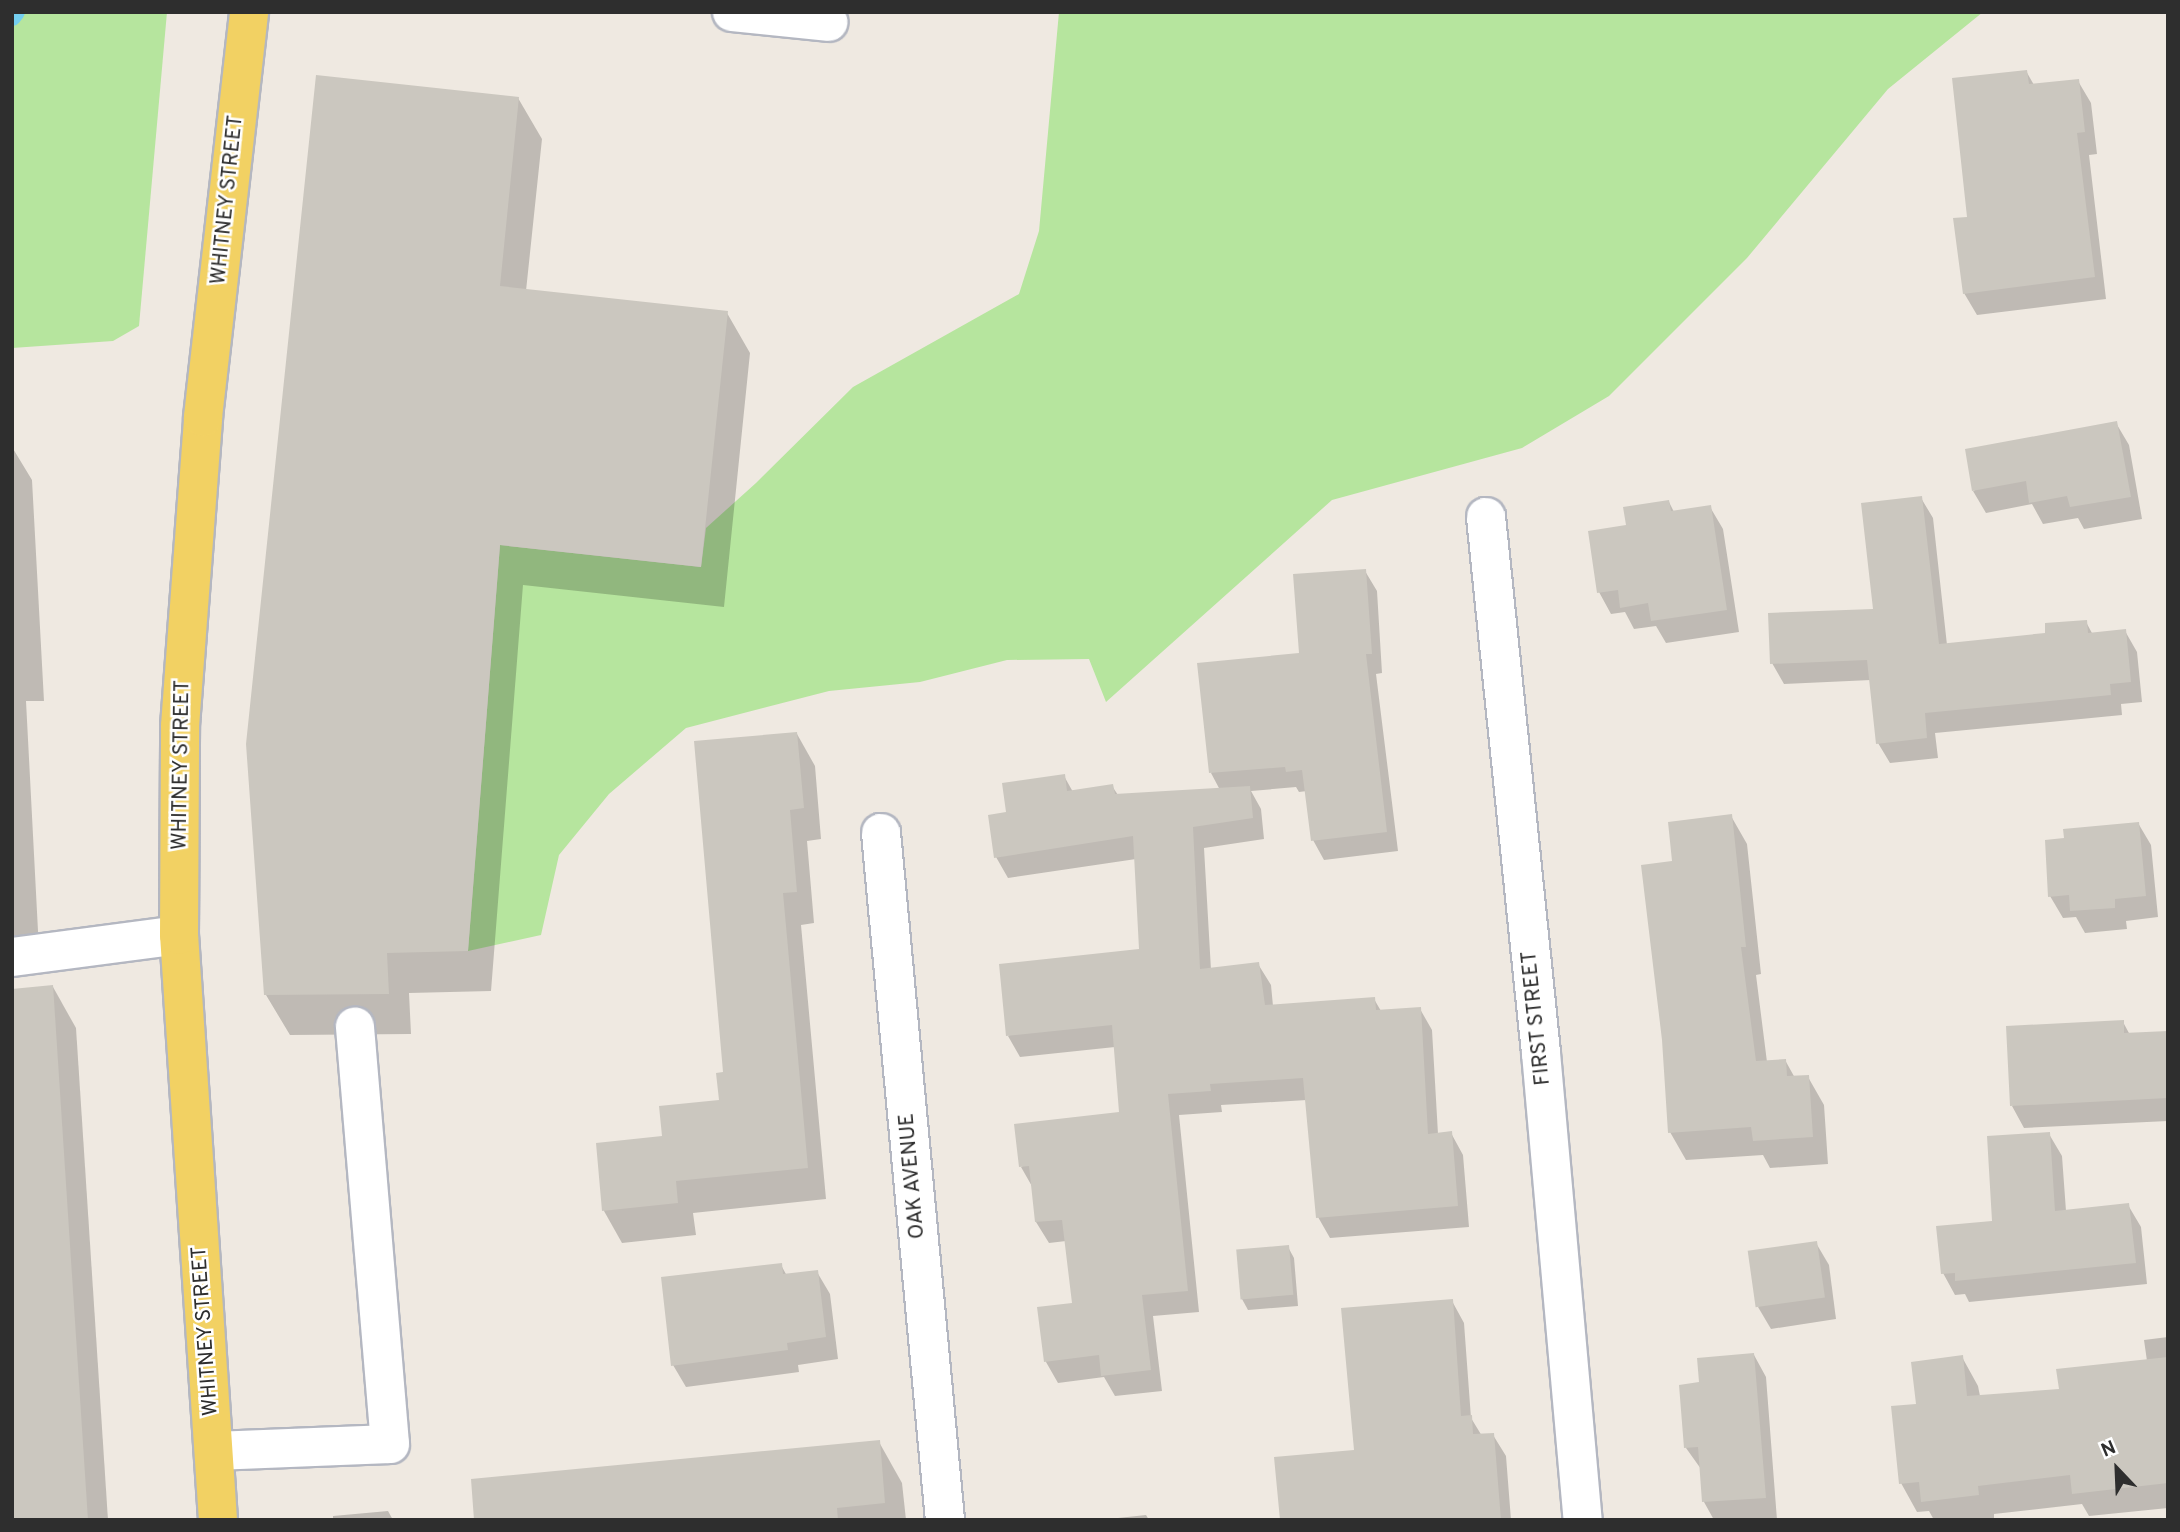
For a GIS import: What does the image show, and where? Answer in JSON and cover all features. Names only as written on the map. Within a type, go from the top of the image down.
[{"type":"main road","name":"WHITNEY STREET","points":[[218,1520],[179,935],[180,726],[204,417],[249,12]]},
{"type":"street","points":[[733,12],[828,22]]},
{"type":"street","name":"FIRST STREET","points":[[1486,517],[1542,1067],[1583,1520]]},
{"type":"street","name":"OAK AVENUE","points":[[881,833],[945,1520]]},
{"type":"street","points":[[12,957],[179,935]]},
{"type":"street","points":[[214,1451],[390,1444],[355,1026]]},
{"type":"green space","points":[[12,12],[167,12],[139,326],[113,341],[12,348]]},
{"type":"green space","points":[[1059,12],[1983,12],[1888,89],[1747,258],[1609,396],[1522,448],[1332,500],[1106,702],[1089,659],[1007,660],[920,682],[829,691],[686,728],[609,794],[559,855],[541,935],[468,951],[500,545],[701,567],[706,528],[756,483],[853,387],[1019,294],[1039,231]]},
{"type":"building","points":[[2027,70],[2029,84],[2079,79],[2085,132],[2077,133],[2095,277],[1963,294],[1953,218],[1967,217],[1952,78]]},
{"type":"building","points":[[316,75],[519,97],[500,286],[728,311],[701,567],[500,545],[468,951],[387,953],[389,994],[264,995],[246,744]]},
{"type":"building","points":[[2117,421],[2131,497],[2070,507],[2067,496],[2029,503],[2026,481],[1972,491],[1965,449]]},
{"type":"building","points":[[1922,496],[1939,644],[2045,633],[2045,623],[2087,620],[2088,633],[2126,629],[2131,682],[2110,684],[2111,695],[1925,713],[1927,738],[1876,744],[1867,660],[1770,664],[1768,613],[1873,609],[1861,503]]},
{"type":"building","points":[[1669,500],[1671,511],[1711,505],[1727,610],[1651,621],[1648,603],[1620,608],[1618,590],[1597,593],[1588,531],[1626,525],[1623,507]]},
{"type":"building","points":[[1366,569],[1372,654],[1366,654],[1387,832],[1311,841],[1302,770],[1286,772],[1285,767],[1209,773],[1197,663],[1299,653],[1293,574]]},
{"type":"building","points":[[797,732],[804,808],[790,810],[797,892],[783,893],[808,1168],[676,1181],[678,1203],[602,1211],[596,1143],[662,1136],[659,1106],[719,1100],[716,1073],[723,1072],[694,741]]},
{"type":"building","points":[[1065,774],[1067,791],[1113,784],[1115,794],[1250,786],[1253,818],[1193,827],[1200,969],[1259,962],[1265,1005],[1375,997],[1376,1010],[1421,1007],[1428,1134],[1452,1131],[1458,1206],[1316,1218],[1303,1078],[1210,1084],[1211,1091],[1168,1094],[1188,1291],[1142,1295],[1151,1370],[1101,1376],[1099,1355],[1044,1362],[1037,1307],[1072,1303],[1062,1220],[1035,1222],[1029,1166],[1019,1167],[1014,1124],[1119,1112],[1112,1025],[1006,1036],[999,964],[1139,949],[1133,836],[994,858],[988,815],[1006,812],[1002,783]]},
{"type":"building","points":[[1732,814],[1746,947],[1741,947],[1756,1061],[1786,1059],[1787,1076],[1809,1075],[1813,1137],[1753,1141],[1751,1127],[1668,1133],[1662,1040],[1641,865],[1672,861],[1668,822]]},
{"type":"building","points":[[2139,822],[2146,896],[2115,899],[2115,908],[2070,911],[2069,895],[2048,897],[2045,840],[2064,838],[2063,829]]},
{"type":"building","points":[[53,985],[88,1520],[12,1520],[12,989]]},
{"type":"building","points":[[2124,1020],[2124,1033],[2168,1031],[2168,1098],[2010,1106],[2006,1026]]},
{"type":"building","points":[[2050,1132],[2055,1211],[2129,1203],[2136,1263],[1955,1281],[1955,1273],[1941,1274],[1936,1226],[1992,1221],[1987,1136]]},
{"type":"building","points":[[1817,1241],[1825,1297],[1756,1307],[1748,1251]]},
{"type":"building","points":[[1289,1245],[1293,1295],[1241,1299],[1236,1250]]},
{"type":"building","points":[[782,1263],[783,1274],[818,1270],[826,1337],[787,1343],[788,1350],[671,1366],[661,1277]]},
{"type":"building","points":[[1453,1299],[1461,1416],[1472,1415],[1473,1434],[1494,1433],[1501,1520],[1280,1520],[1274,1457],[1354,1450],[1341,1308]]},
{"type":"building","points":[[1754,1353],[1766,1498],[1702,1502],[1698,1447],[1684,1448],[1679,1385],[1699,1382],[1697,1358]]},
{"type":"building","points":[[1963,1355],[1967,1396],[2059,1389],[2056,1369],[2168,1357],[2168,1483],[2072,1494],[2070,1475],[1978,1486],[1979,1495],[1921,1502],[1919,1482],[1899,1484],[1891,1406],[1916,1404],[1911,1362]]},
{"type":"building","points":[[880,1440],[885,1503],[837,1508],[838,1520],[474,1520],[471,1479]]},
{"type":"waterway","points":[[12,17],[16,12]]}]
